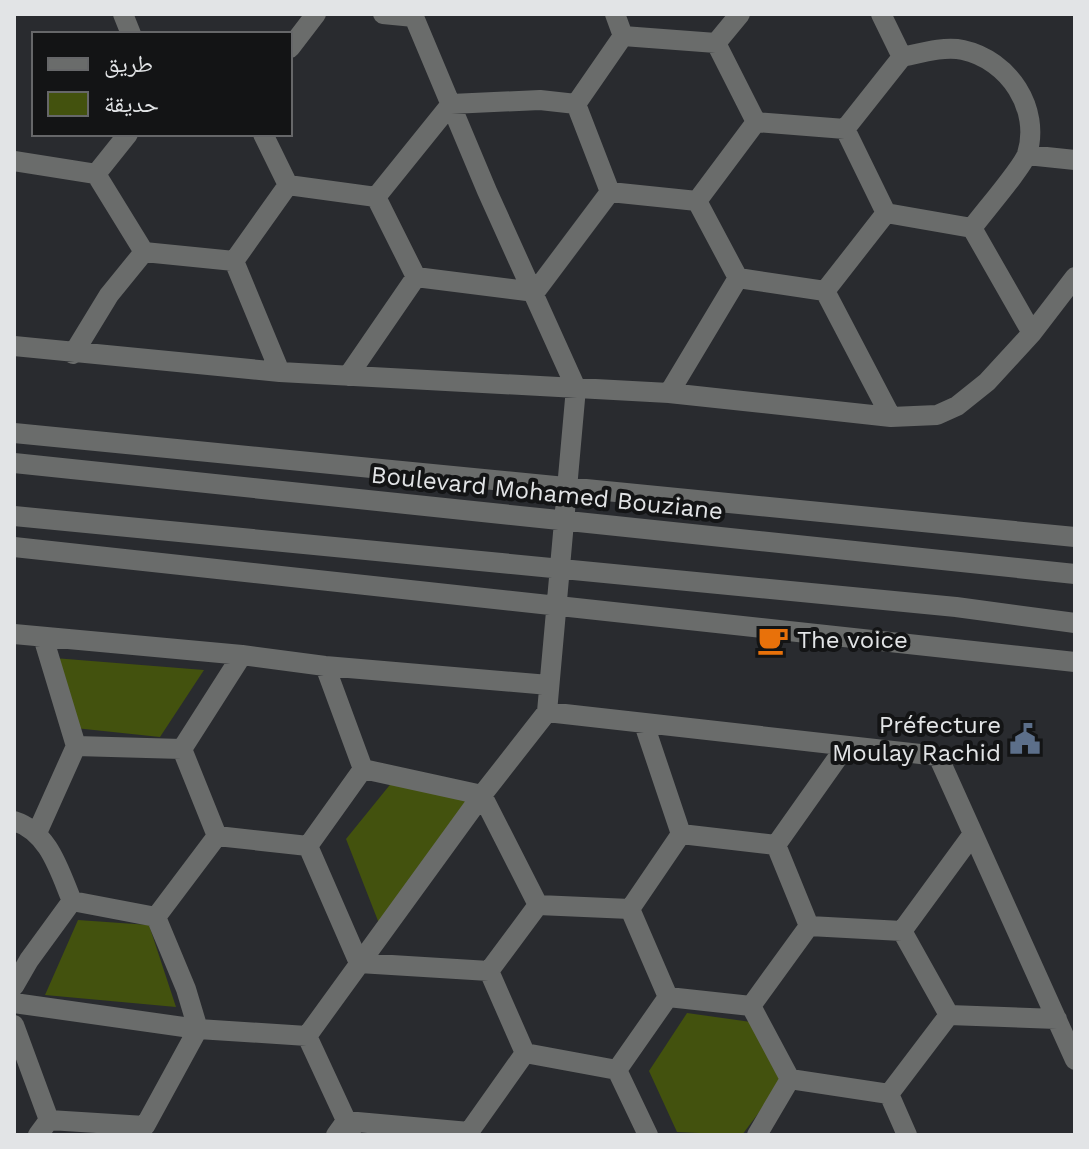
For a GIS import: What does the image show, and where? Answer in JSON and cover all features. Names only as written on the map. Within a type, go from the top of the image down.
[{"type":"street","points":[[292,45],[316,14]]},
{"type":"street","points":[[307,1036],[482,795],[547,712],[576,388],[415,16],[383,14]]},
{"type":"street","points":[[615,14],[623,36]]},
{"type":"street","points":[[716,43],[740,14]]},
{"type":"street","points":[[881,14],[902,57]]},
{"type":"street","points":[[623,36],[716,43]]},
{"type":"street","points":[[576,104],[623,36]]},
{"type":"street","points":[[716,43],[756,122]]},
{"type":"street","points":[[845,129],[902,57],[941,50],[963,50],[999,68],[1012,80],[1029,111],[1027,155],[972,228]]},
{"type":"street","points":[[376,197],[451,104],[540,100],[576,104]]},
{"type":"street","points":[[576,104],[610,192]]},
{"type":"street","points":[[756,122],[845,129]]},
{"type":"street","points":[[697,201],[756,122]]},
{"type":"street","points":[[845,129],[886,213]]},
{"type":"street","points":[[96,174],[126,136]]},
{"type":"street","points":[[264,136],[288,185]]},
{"type":"street","points":[[1027,155],[1075,160]]},
{"type":"street","points":[[14,161],[96,174],[144,252]]},
{"type":"street","points":[[288,185],[376,197]]},
{"type":"street","points":[[234,261],[288,185]]},
{"type":"street","points":[[535,292],[610,192]]},
{"type":"street","points":[[610,192],[697,201]]},
{"type":"street","points":[[376,197],[416,277]]},
{"type":"street","points":[[697,201],[738,278]]},
{"type":"street","points":[[886,213],[972,228]]},
{"type":"street","points":[[825,291],[886,213]]},
{"type":"street","points":[[972,228],[1032,333]]},
{"type":"street","points":[[144,252],[234,261]]},
{"type":"street","points":[[73,354],[109,295],[144,252]]},
{"type":"street","points":[[234,261],[280,372]]},
{"type":"street","points":[[416,277],[535,292]]},
{"type":"street","points":[[348,376],[416,277]]},
{"type":"street","points":[[14,346],[280,372],[669,393],[891,417],[937,415],[957,406],[987,382],[1032,333],[1075,277]]},
{"type":"street","points":[[738,278],[825,291]]},
{"type":"street","points":[[669,393],[738,278]]},
{"type":"street","points":[[825,291],[891,417]]},
{"type":"street","points":[[14,433],[1075,537]]},
{"type":"street","name":"Boulevard Mohamed Bouziane","points":[[14,463],[1075,574]]},
{"type":"street","points":[[14,516],[956,607],[1075,623]]},
{"type":"street","points":[[14,547],[1075,662]]},
{"type":"street","points":[[14,634],[549,685]]},
{"type":"street","points":[[37,833],[76,746],[43,637]]},
{"type":"street","points":[[182,749],[242,655]]},
{"type":"street","points":[[325,666],[363,769]]},
{"type":"street","points":[[547,712],[938,756],[1075,1060]]},
{"type":"street","points":[[644,724],[681,834]]},
{"type":"street","points":[[76,746],[182,749]]},
{"type":"street","points":[[776,845],[846,746]]},
{"type":"street","points":[[182,749],[217,836]]},
{"type":"street","points":[[363,769],[482,795]]},
{"type":"street","points":[[308,846],[363,769]]},
{"type":"street","points":[[482,795],[538,905]]},
{"type":"street","points":[[14,821],[37,833],[52,856],[72,901]]},
{"type":"street","points":[[681,834],[776,845]]},
{"type":"street","points":[[630,909],[681,834]]},
{"type":"street","points":[[902,931],[973,834]]},
{"type":"street","points":[[217,836],[308,846]]},
{"type":"street","points":[[156,917],[217,836]]},
{"type":"street","points":[[776,845],[809,926]]},
{"type":"street","points":[[308,846],[359,963]]},
{"type":"street","points":[[72,901],[156,917]]},
{"type":"street","points":[[14,986],[72,901]]},
{"type":"street","points":[[538,905],[630,909]]},
{"type":"street","points":[[489,971],[538,905]]},
{"type":"street","points":[[630,909],[668,997]]},
{"type":"street","points":[[14,1025],[44,1127],[147,1131],[198,1029],[182,978],[156,917]]},
{"type":"street","points":[[809,926],[902,931]]},
{"type":"street","points":[[751,1006],[809,926]]},
{"type":"street","points":[[902,931],[949,1015]]},
{"type":"street","points":[[359,963],[489,971]]},
{"type":"street","points":[[489,971],[525,1053]]},
{"type":"street","points":[[668,997],[751,1006]]},
{"type":"street","points":[[617,1070],[668,997]]},
{"type":"street","points":[[14,1003],[198,1029],[307,1036]]},
{"type":"street","points":[[751,1006],[790,1079]]},
{"type":"street","points":[[949,1015],[1057,1019]]},
{"type":"street","points":[[889,1094],[949,1015]]},
{"type":"street","points":[[307,1036],[345,1130],[469,1134],[525,1053]]},
{"type":"street","points":[[525,1053],[617,1070]]},
{"type":"street","points":[[617,1070],[648,1135]]},
{"type":"street","points":[[790,1079],[889,1094]]},
{"type":"street","points":[[757,1135],[790,1079]]},
{"type":"street","points":[[889,1094],[907,1135]]},
{"type":"green space","points":[[54,658],[204,670],[160,737],[75,728]]},
{"type":"green space","points":[[393,781],[474,799],[380,926],[346,839]]},
{"type":"green space","points":[[78,920],[149,925],[176,1007],[45,995]]},
{"type":"green space","points":[[687,1013],[751,1022],[782,1082],[742,1135],[677,1132],[649,1071]]},
{"type":"place","name":"The voice","points":[[773,640]]},
{"type":"place","name":"Préfecture Moulay Rachid","points":[[1025,739]]}]
